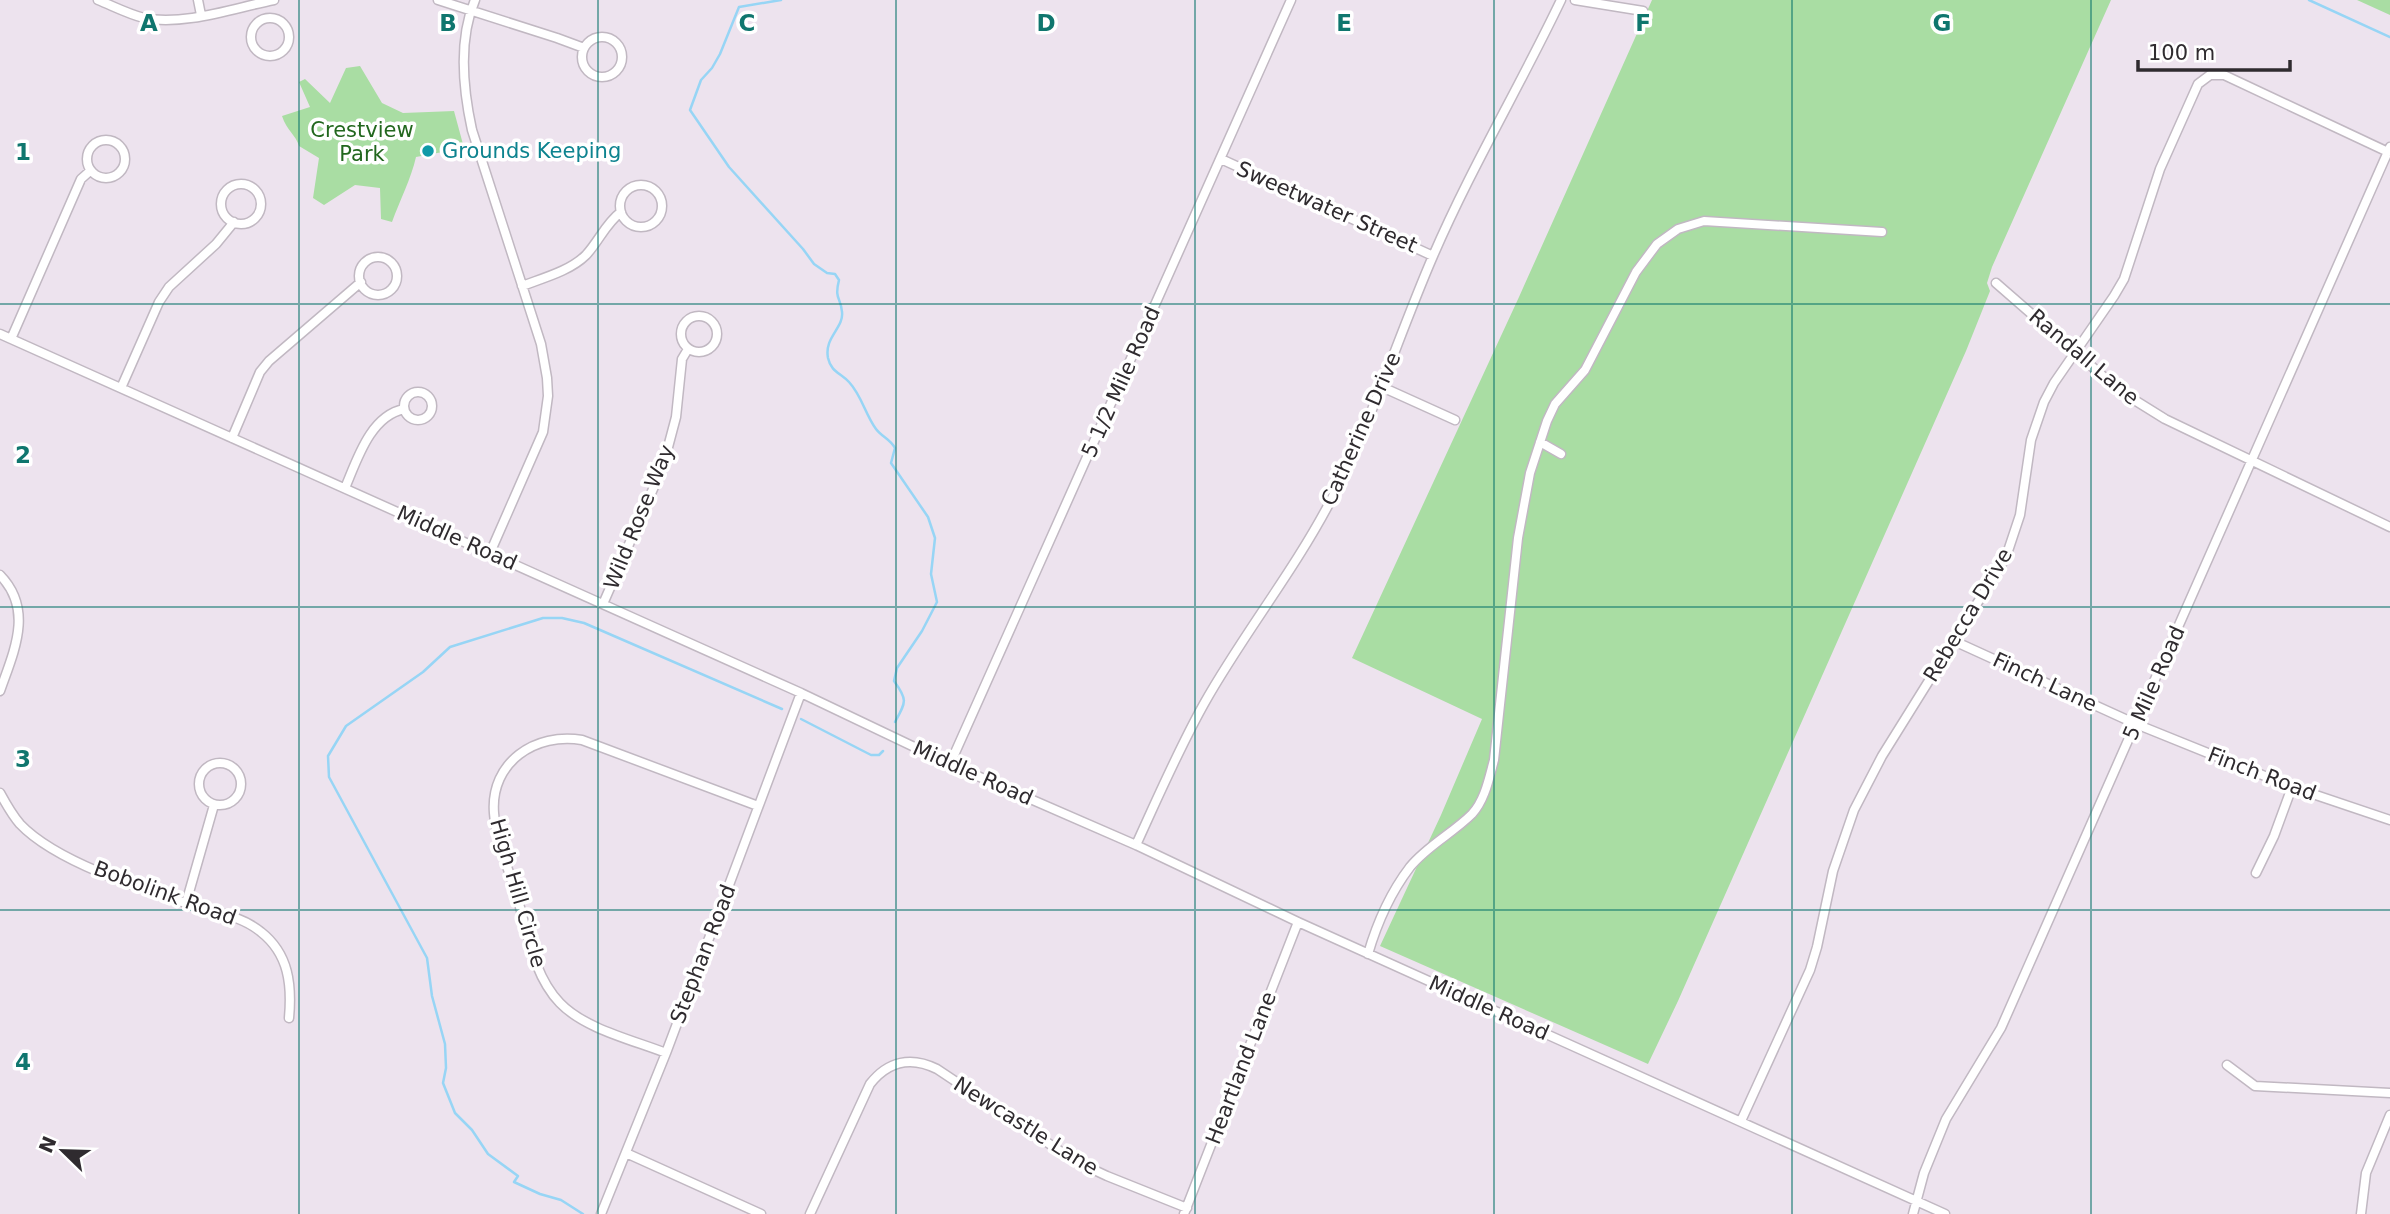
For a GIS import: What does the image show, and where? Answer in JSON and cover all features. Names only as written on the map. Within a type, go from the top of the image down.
[{"type":"street","points":[[98,0],[144,18],[178,19],[270,1],[269,18]]},
{"type":"street","points":[[198,0],[201,15]]},
{"type":"street","points":[[438,0],[584,48]]},
{"type":"street","points":[[475,0],[464,57],[467,106],[472,130],[545,360],[548,396],[543,432],[490,553]]},
{"type":"street","name":"5 1/2 Mile Road","points":[[950,764],[1291,0]]},
{"type":"street","name":"Catherine Drive","points":[[1136,845],[1205,701],[1306,544],[1353,457],[1433,256],[1482,151],[1561,0]]},
{"type":"street","points":[[1575,0],[1643,11]]},
{"type":"street","points":[[269,18],[281,22],[288,32],[287,45],[279,54],[273,56],[261,54],[251,39],[254,27],[269,18]]},
{"type":"street","points":[[597,37],[614,40],[622,56],[619,68],[608,76],[595,76],[585,68],[584,48],[597,37]]},
{"type":"street","name":"Rebecca Drive","points":[[1741,1121],[1810,970],[1833,872],[1854,810],[1882,756],[2011,546],[2020,515],[2036,421],[2054,383],[2124,279],[2160,169],[2198,84],[2208,71],[2224,75],[2389,150]]},
{"type":"street","points":[[102,140],[120,146],[125,163],[118,174],[100,178],[90,171],[86,158],[91,147],[102,140]]},
{"type":"street","name":"5 Mile Road","points":[[1913,1214],[1924,1173],[1947,1119],[2001,1028],[2389,150]]},
{"type":"street","name":"Sweetwater Street","points":[[1221,159],[1433,256]]},
{"type":"street","points":[[11,339],[81,179],[90,171]]},
{"type":"street","points":[[237,184],[249,185],[255,189],[261,201],[258,214],[248,223],[234,222],[222,209],[223,197],[237,184]]},
{"type":"street","points":[[522,286],[578,262],[621,212],[621,199],[629,188],[643,185],[655,191],[661,203],[659,216],[648,225],[629,223],[621,212]]},
{"type":"street","points":[[121,388],[159,302],[169,287],[216,244],[234,222]]},
{"type":"street","points":[[1368,954],[1381,918],[1411,866],[1472,813],[1487,789],[1494,760],[1518,538],[1530,473],[1555,404],[1585,370],[1636,272],[1657,244],[1678,229],[1704,222],[1882,232]]},
{"type":"street","points":[[232,438],[260,372],[269,361],[360,282],[360,270],[368,260],[379,257],[390,261],[397,271],[396,282],[384,294],[368,291],[360,282]]},
{"type":"street","name":"Randall Lane","points":[[1996,283],[2120,391],[2142,406],[2390,527]]},
{"type":"street","name":"Wild Rose Way","points":[[691,318],[709,318],[718,333],[715,345],[699,353],[688,349],[681,338],[682,326],[691,318]]},
{"type":"street","name":"Middle Road","points":[[0,334],[801,693],[950,764],[1136,845],[1368,954],[1945,1214]]},
{"type":"street","name":"Wild Rose Way","points":[[603,604],[663,466],[676,417],[682,359],[688,349]]},
{"type":"street","points":[[1382,387],[1455,420]]},
{"type":"street","points":[[345,488],[372,432],[388,414],[404,409]]},
{"type":"street","points":[[1540,442],[1561,454]]},
{"type":"street","points":[[0,575],[17,602],[20,628],[0,691]]},
{"type":"street","name":"Finch Lane","points":[[1954,641],[2136,724]]},
{"type":"street","name":"Stephan Road","points":[[601,1214],[666,1052],[801,693]]},
{"type":"street","name":"Finch Road","points":[[2136,724],[2292,787],[2390,820]]},
{"type":"street","name":"High Hill Circle","points":[[666,1052],[587,1023],[550,992],[536,963],[495,822],[498,783],[511,761],[521,752],[544,741],[570,738],[582,740],[758,806]]},
{"type":"street","points":[[214,764],[228,765],[238,774],[241,788],[228,804],[214,805],[203,797],[200,777],[214,764]]},
{"type":"street","points":[[2256,873],[2274,836],[2292,787]]},
{"type":"street","name":"Bobolink Road","points":[[0,793],[20,824],[49,847],[120,880],[238,918],[256,928],[272,943],[286,966],[291,995],[289,1018]]},
{"type":"street","points":[[186,903],[214,805]]},
{"type":"street","name":"Heartland Lane","points":[[1185,1211],[1298,922]]},
{"type":"street","name":"Newcastle Lane","points":[[810,1214],[870,1084],[885,1068],[905,1061],[927,1064],[937,1069],[1075,1161],[1185,1211]]},
{"type":"street","points":[[2227,1065],[2255,1086],[2390,1093]]},
{"type":"street","points":[[2361,1214],[2366,1173],[2390,1115]]},
{"type":"street","points":[[626,1153],[761,1214]]},
{"type":"green space","points":[[1652,0],[2111,0],[1992,267],[1987,283],[1990,291],[1966,351],[1648,1064],[1380,946],[1482,719],[1352,658],[1519,297]]},
{"type":"green space","points":[[2357,0],[2390,0],[2390,15]]},
{"type":"green space","name":"Crestview Park","points":[[360,66],[382,103],[403,113],[454,111],[464,148],[416,157],[392,222],[381,219],[380,188],[355,185],[324,205],[313,198],[319,158],[299,146],[282,116],[310,107],[299,82],[305,79],[330,103],[346,68]]},
{"type":"waterway","points":[[781,0],[739,7],[720,54],[701,80],[690,110],[729,167],[814,264],[827,273],[835,274],[839,280],[837,295],[842,318],[829,344],[829,363],[853,387],[876,429],[895,448],[891,463],[928,517],[935,538],[931,574],[937,602],[922,631],[897,668],[894,681],[904,701],[895,722]]},
{"type":"waterway","points":[[2309,0],[2390,37]]},
{"type":"waterway","points":[[583,1214],[561,1200],[514,1182],[518,1176],[488,1154],[472,1130],[455,1113],[443,1083],[446,1068],[445,1044],[432,996],[427,958],[329,777],[328,756],[346,726],[423,672],[450,647],[543,618],[562,618],[584,623],[782,709]]},
{"type":"waterway","points":[[801,719],[871,755],[879,755],[883,751]]},
{"type":"place","name":"Grounds Keeping","points":[[428,151]]}]
